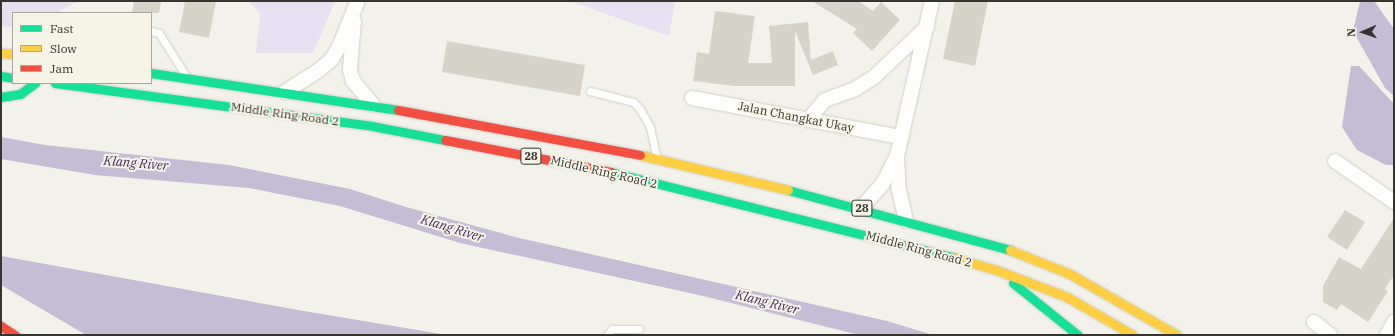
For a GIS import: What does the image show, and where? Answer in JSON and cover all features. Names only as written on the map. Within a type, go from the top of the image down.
[{"type":"main road","points":[[1,52],[12,54]]},
{"type":"main road","name":"Middle Ring Road 2","points":[[152,73],[373,105],[656,158],[861,208],[1006,249],[1070,274],[1178,335]]},
{"type":"main road","points":[[1,76],[12,78]]},
{"type":"main road","points":[[1,97],[20,94],[34,84]]},
{"type":"main road","name":"Middle Ring Road 2","points":[[62,84],[372,126],[586,166],[906,244],[998,271],[1067,297],[1133,335]]},
{"type":"main road","points":[[998,271],[1078,335]]},
{"type":"main road","points":[[1,326],[15,335]]},
{"type":"street","points":[[861,208],[882,185],[896,156],[932,1]]},
{"type":"street","points":[[285,92],[320,70],[331,60],[339,47],[357,2]]},
{"type":"street","points":[[357,2],[350,70],[353,81],[373,105]]},
{"type":"street","points":[[810,119],[825,100],[854,89],[874,77],[927,27]]},
{"type":"street","name":"Jalan Changkat Ukay","points":[[692,98],[900,137]]},
{"type":"street","points":[[896,156],[900,190],[906,220]]},
{"type":"street","points":[[1335,161],[1394,202]]},
{"type":"street","points":[[1314,322],[1330,335]]},
{"type":"street","points":[[1387,335],[1394,322]]},
{"type":"lane","points":[[152,31],[159,33],[187,78]]},
{"type":"lane","points":[[590,91],[633,102],[640,109],[650,127],[656,158]]},
{"type":"lane","points":[[607,335],[612,329],[639,329]]},
{"type":"shaded area","points":[[1,1],[78,1],[58,12],[12,12],[12,27],[1,26]]},
{"type":"shaded area","points":[[248,1],[335,1],[313,53],[256,53],[260,13]]},
{"type":"shaded area","points":[[569,1],[675,1],[669,36]]},
{"type":"water","points":[[1360,1],[1374,1],[1394,29],[1394,96],[1385,88],[1353,31]]},
{"type":"water","points":[[1351,66],[1359,66],[1394,104],[1394,165],[1386,165],[1357,150],[1342,127]]},
{"type":"water","name":"Klang River","points":[[1,137],[45,145],[229,165],[350,189],[406,207],[515,237],[887,321],[933,335],[859,335],[699,295],[460,243],[340,206],[249,188],[95,175],[1,159]]},
{"type":"water","points":[[1,256],[298,310],[447,335],[86,335],[1,285]]},
{"type":"building","points":[[134,1],[161,1],[159,13],[132,12]]},
{"type":"building","points":[[185,1],[216,1],[209,38],[179,32]]},
{"type":"building","points":[[812,1],[858,1],[873,11],[881,2],[900,20],[872,51],[853,33],[857,29]]},
{"type":"building","points":[[955,1],[988,1],[975,66],[943,59]]},
{"type":"building","points":[[715,11],[755,16],[748,63],[772,63],[769,26],[808,22],[811,60],[833,51],[838,65],[813,75],[795,31],[795,86],[734,86],[693,81],[697,52],[709,54]]},
{"type":"building","points":[[447,41],[585,65],[580,96],[442,72]]},
{"type":"building","points":[[1345,210],[1365,222],[1347,250],[1327,237]]},
{"type":"building","points":[[1394,218],[1394,275],[1385,289],[1388,291],[1368,322],[1341,304],[1337,310],[1323,302],[1323,286],[1339,257],[1361,269]]},
{"type":"traffic: fast","points":[[152,73],[398,110]]},
{"type":"traffic: fast","points":[[1,76],[12,78]]},
{"type":"traffic: fast","points":[[1,97],[20,94],[34,84]]},
{"type":"traffic: fast","points":[[62,84],[372,126],[445,140]]},
{"type":"traffic: fast","points":[[611,172],[956,258]]},
{"type":"traffic: fast","points":[[788,190],[1010,250]]},
{"type":"traffic: fast","points":[[1013,283],[1078,335]]},
{"type":"traffic: slow","points":[[1,53],[12,54]]},
{"type":"traffic: slow","points":[[640,155],[788,190]]},
{"type":"traffic: slow","points":[[1010,250],[1070,274],[1177,335]]},
{"type":"traffic: slow","points":[[956,258],[999,271],[1067,297],[1133,335]]},
{"type":"traffic: jam","points":[[398,110],[640,155]]},
{"type":"traffic: jam","points":[[445,140],[611,172]]},
{"type":"traffic: jam","points":[[1,326],[15,335]]}]
